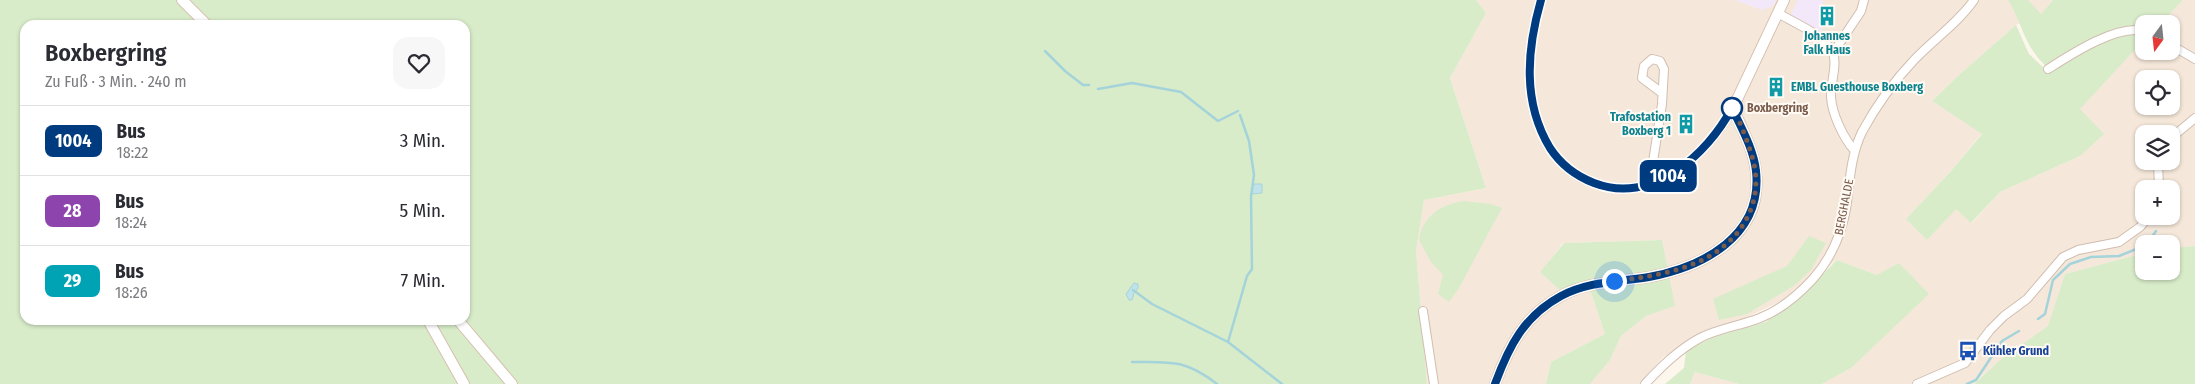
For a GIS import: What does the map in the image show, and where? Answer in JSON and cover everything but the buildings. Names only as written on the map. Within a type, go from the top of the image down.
[{"type":"street","points":[[182,0],[202,20]]},
{"type":"street","points":[[1541,0],[1531,38],[1529,76],[1537,118],[1550,147],[1570,170],[1598,184],[1626,188],[1640,187],[1656,182],[1674,172],[1700,151],[1723,124],[1784,0]]},
{"type":"street","name":"BERGHALDE","points":[[1645,384],[1665,363],[1692,343],[1720,329],[1769,314],[1794,297],[1811,281],[1829,257],[1838,240],[1846,210],[1854,150],[1873,113],[1890,88],[1915,58],[1965,11],[1974,0]]},
{"type":"street","points":[[1833,53],[1861,10],[1863,1]]},
{"type":"street","points":[[1778,14],[1818,37],[1829,46],[1833,53],[1832,104],[1848,143],[1854,150]]},
{"type":"street","points":[[2048,69],[2109,36],[2135,30]]},
{"type":"street","points":[[2180,50],[2195,59]]},
{"type":"street","points":[[1656,182],[1652,168],[1661,118],[1662,93]]},
{"type":"street","points":[[1495,384],[1504,361],[1526,321],[1561,295],[1597,283],[1649,277],[1690,265],[1708,258],[1733,239],[1752,207],[1756,172],[1749,148],[1732,108]]},
{"type":"street","points":[[2180,130],[2195,118]]},
{"type":"street","points":[[1918,384],[1964,363],[1990,330],[2004,316],[2027,299],[2058,260],[2065,255],[2078,250],[2119,242],[2142,225]]},
{"type":"street","points":[[1423,311],[1434,384]]},
{"type":"street","points":[[431,325],[464,384]]},
{"type":"street","points":[[462,325],[512,384]]},
{"type":"shaded area","points":[[1476,0],[2053,0],[2041,14],[2016,25],[1932,101],[1982,133],[1951,171],[1906,219],[1956,209],[1972,223],[2000,192],[2080,156],[2079,109],[2135,50],[2135,60],[2180,60],[2180,15],[2169,15],[2183,0],[2195,0],[2195,246],[2180,247],[2180,235],[2135,235],[2135,255],[2065,274],[2049,326],[2000,360],[1973,384],[1822,384],[1851,368],[1877,275],[1837,260],[1785,299],[1663,357],[1639,384],[1590,384],[1610,360],[1621,336],[1646,316],[1674,306],[1662,240],[1563,243],[1540,273],[1587,281],[1605,334],[1551,362],[1546,384],[1427,384],[1416,251],[1424,200],[1486,188],[1450,78],[1486,13]]},
{"type":"shaded area","points":[[1735,0],[1776,0],[1773,6],[1762,10]]},
{"type":"shaded area","points":[[1798,0],[1823,0],[1821,33],[1790,16]]},
{"type":"shaded area","points":[[1695,372],[1739,384],[1690,384]]},
{"type":"green space","points":[[0,0],[1476,0],[1486,13],[1450,78],[1486,188],[1424,200],[1416,251],[1427,384],[0,384]]},
{"type":"green space","points":[[2008,0],[2028,0],[2041,14],[2053,0],[2183,0],[2169,15],[2135,15],[2135,50],[2080,109],[2104,134],[2080,156],[2000,192],[1971,223],[1956,209],[1927,240],[1906,219],[1951,171],[1982,134],[1932,101],[2016,25],[2029,54],[2047,71],[2048,68],[2033,52]]},
{"type":"green space","points":[[1464,201],[1491,204],[1502,208],[1459,288],[1449,302],[1438,294],[1443,275],[1431,262],[1419,240],[1424,224],[1434,213],[1448,205]]},
{"type":"green space","points":[[1809,236],[1826,243],[1811,270],[1795,285],[1747,314],[1719,320],[1713,299],[1787,266]]},
{"type":"green space","points":[[1662,240],[1675,306],[1646,316],[1621,336],[1610,360],[1590,384],[1546,384],[1551,362],[1605,334],[1587,281],[1560,290],[1540,272],[1564,243]]},
{"type":"green space","points":[[2195,246],[2195,384],[1974,384],[2000,360],[2048,326],[2065,274],[2135,255],[2135,280],[2180,280],[2180,247]]},
{"type":"green space","points":[[1837,260],[1877,275],[1899,263],[1929,294],[1851,368],[1822,384],[1739,384],[1695,372],[1690,384],[1665,384],[1684,368],[1686,351],[1714,337],[1766,322],[1797,300]]},
{"type":"water","points":[[1253,184],[1262,184],[1262,193],[1251,194]]},
{"type":"water","points":[[1134,283],[1138,284],[1138,288],[1132,300],[1129,300],[1126,294]]},
{"type":"waterway","points":[[1045,51],[1065,71],[1083,85],[1089,85]]},
{"type":"waterway","points":[[1098,89],[1132,83],[1181,92],[1218,121],[1238,111]]},
{"type":"waterway","points":[[1228,342],[1247,276],[1252,269],[1251,197],[1254,175],[1249,141],[1240,115]]},
{"type":"waterway","points":[[2153,235],[2156,231]]},
{"type":"waterway","points":[[2038,319],[2045,314],[2053,280],[2070,264],[2091,257],[2119,256],[2135,250]]},
{"type":"waterway","points":[[1133,290],[1152,304],[1228,342],[1282,384]]},
{"type":"waterway","points":[[1967,384],[1976,380],[2002,341],[2019,331]]},
{"type":"waterway","points":[[1132,362],[1168,362],[1186,366],[1196,370],[1217,384]]},
{"type":"bus line","name":"1004","points":[[1495,384],[1510,347],[1518,333],[1526,321],[1541,309],[1561,295],[1582,287],[1597,283],[1649,277],[1708,258],[1733,239],[1744,222],[1754,200],[1755,167],[1732,108],[1723,124],[1700,151],[1674,172],[1651,184],[1626,188],[1606,187],[1581,177],[1564,165],[1550,147],[1541,130],[1531,93],[1529,53],[1532,30],[1541,0]]},
{"type":"place","name":"Johannes Falk Haus","points":[[1827,16]]},
{"type":"place","name":"EMBL Guesthouse Boxberg","points":[[1776,87]]},
{"type":"place","name":"Boxbergring","points":[[1732,108]]},
{"type":"place","name":"Trafostation Boxberg 1","points":[[1686,124]]},
{"type":"place","name":"Kühler Grund","points":[[1968,351]]},
{"type":"route","points":[[1614,281],[1649,277],[1708,258],[1725,246],[1739,231],[1752,207],[1756,172],[1749,148],[1732,108]]}]
